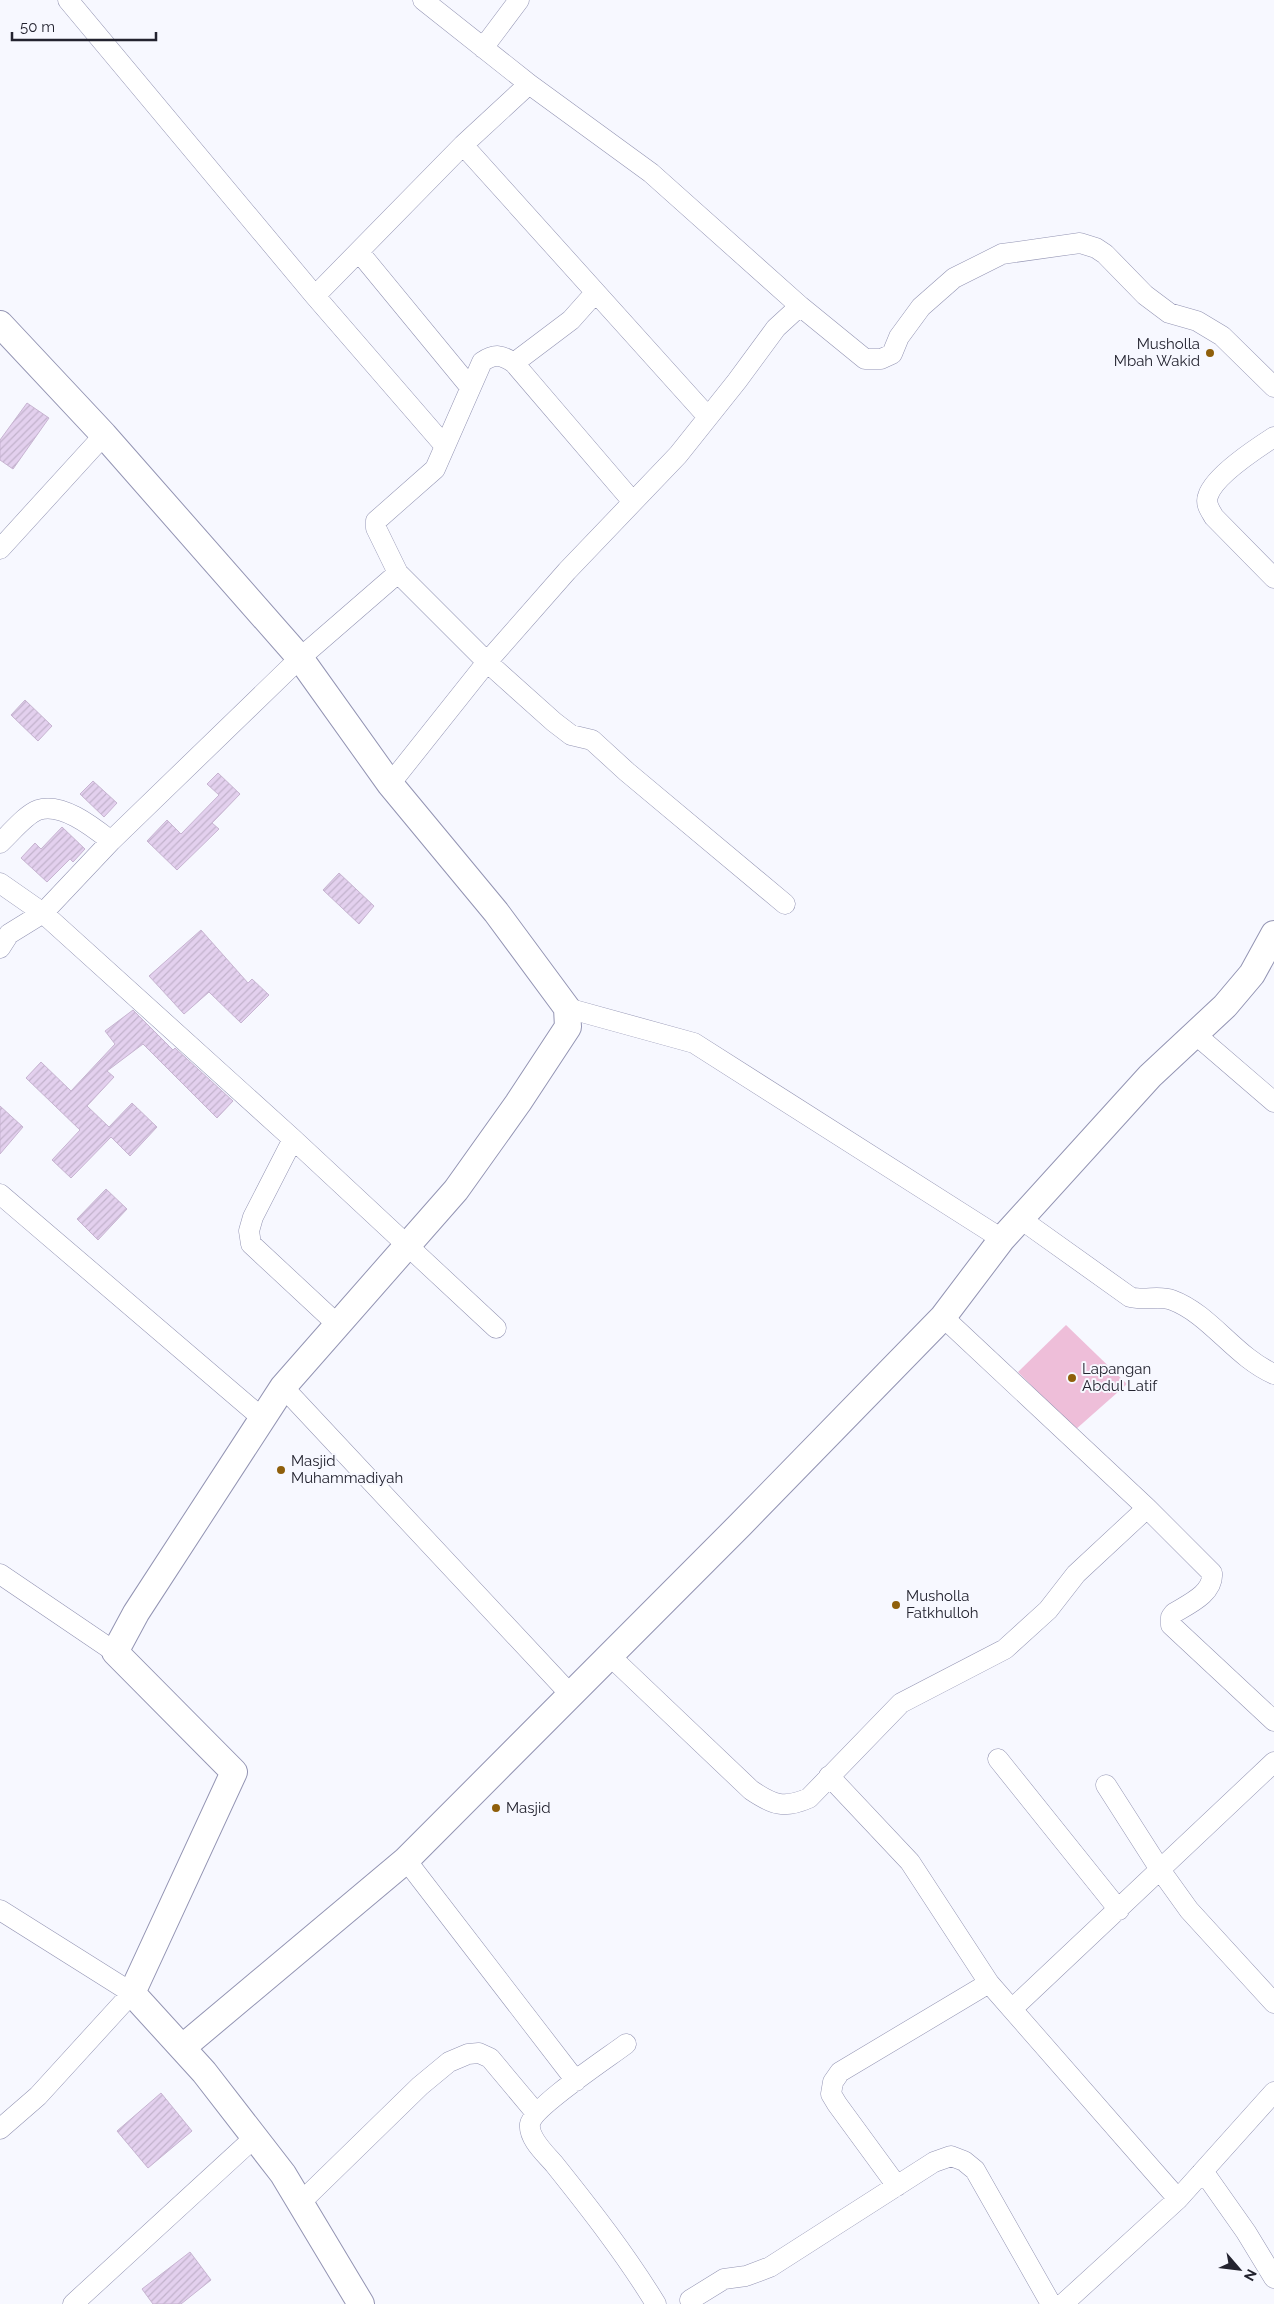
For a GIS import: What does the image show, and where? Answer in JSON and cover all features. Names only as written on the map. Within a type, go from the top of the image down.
[{"type":"street","points":[[68,0],[315,296],[444,445]]},
{"type":"street","points":[[423,0],[529,84],[651,174],[800,306],[865,359],[881,359],[892,354],[899,337],[920,307],[954,278],[1002,254],[1080,243],[1100,251],[1145,295],[1169,313],[1197,321],[1222,336],[1274,387]]},
{"type":"street","points":[[483,48],[519,0]]},
{"type":"street","points":[[315,296],[463,145],[529,84]]},
{"type":"street","points":[[463,145],[708,417]]},
{"type":"street","points":[[359,252],[470,387]]},
{"type":"street","points":[[514,363],[565,325],[595,293]]},
{"type":"street","points":[[390,784],[486,662],[567,572],[678,455],[776,328],[800,306]]},
{"type":"street","points":[[0,324],[104,435],[300,658],[390,784],[496,912],[567,1008],[568,1026],[518,1103],[456,1190],[283,1387],[136,1613],[115,1652]]},
{"type":"street","points":[[633,502],[514,363],[503,356],[492,356],[482,362],[435,469],[376,520],[376,528],[398,573],[486,662],[571,735],[592,740],[627,772],[785,904]]},
{"type":"street","points":[[0,549],[104,435]]},
{"type":"street","points":[[1273,574],[1214,517],[1208,507],[1208,495],[1220,479],[1274,437]]},
{"type":"street","points":[[0,948],[9,934],[43,913],[111,840],[300,658],[398,573]]},
{"type":"street","points":[[0,843],[37,810],[51,808],[83,822],[111,840]]},
{"type":"street","points":[[0,884],[43,913],[293,1139],[496,1328]]},
{"type":"street","points":[[182,2047],[406,1860],[741,1524],[943,1317],[1002,1239],[1022,1220],[1150,1076],[1225,1006],[1252,974],[1274,934]]},
{"type":"street","points":[[567,1008],[694,1043],[1002,1239]]},
{"type":"street","points":[[1195,1034],[1274,1102]]},
{"type":"street","points":[[293,1139],[253,1217],[249,1231],[250,1244],[338,1325]]},
{"type":"street","points":[[0,1194],[262,1418]]},
{"type":"street","points":[[1022,1220],[1130,1297],[1140,1300],[1171,1299],[1196,1313],[1259,1367],[1274,1374]]},
{"type":"street","points":[[943,1317],[1147,1508],[1212,1573],[1213,1581],[1208,1589],[1174,1613],[1171,1617],[1171,1625],[1274,1721]]},
{"type":"street","points":[[283,1387],[570,1694]]},
{"type":"street","points":[[609,1655],[751,1790],[767,1801],[793,1805],[809,1798],[901,1703],[1005,1649],[1048,1610],[1076,1574],[1147,1508]]},
{"type":"street","points":[[0,1574],[115,1652],[234,1772],[132,1993],[38,2096],[0,2129]]},
{"type":"street","points":[[998,1759],[1119,1910]]},
{"type":"street","points":[[1012,2009],[1161,1871],[1274,1762]]},
{"type":"street","points":[[829,1776],[910,1862],[989,1983],[1178,2199]]},
{"type":"street","points":[[1106,1785],[1161,1871],[1189,1910],[1274,2003]]},
{"type":"street","points":[[406,1860],[576,2081]]},
{"type":"street","points":[[0,1910],[132,1993],[182,2047],[284,2174],[360,2304]]},
{"type":"street","points":[[897,2186],[837,2104],[831,2094],[833,2082],[840,2072],[989,1983]]},
{"type":"street","points":[[626,2044],[536,2113],[530,2124],[532,2135],[539,2146],[592,2212],[656,2304]]},
{"type":"street","points":[[301,2202],[420,2086],[449,2062],[468,2054],[479,2052],[490,2058],[536,2113]]},
{"type":"street","points":[[1063,2304],[1178,2199],[1274,2092]]},
{"type":"street","points":[[73,2304],[255,2137]]},
{"type":"street","points":[[689,2302],[724,2279],[746,2276],[770,2267],[934,2162],[951,2156],[964,2160],[975,2170],[1051,2304]]},
{"type":"street","points":[[1203,2171],[1246,2232],[1274,2278]]},
{"type":"shaded area","name":"Lapangan Abdul Latif","points":[[1066,1325],[1127,1384],[1075,1430],[1018,1372]]},
{"type":"building","points":[[27,403],[49,418],[13,469],[0,460],[0,440]]},
{"type":"building","points":[[25,700],[52,726],[38,741],[11,715]]},
{"type":"building","points":[[218,773],[240,794],[212,823],[219,829],[177,870],[147,841],[167,820],[181,834],[219,795],[207,784]]},
{"type":"building","points":[[93,781],[117,803],[104,817],[80,794]]},
{"type":"building","points":[[62,827],[85,849],[73,862],[70,859],[47,882],[21,858],[35,843],[41,849]]},
{"type":"building","points":[[339,873],[374,906],[359,924],[323,890]]},
{"type":"building","points":[[201,930],[248,983],[252,979],[269,995],[241,1023],[209,992],[184,1014],[149,976]]},
{"type":"building","points":[[133,1010],[173,1050],[175,1048],[233,1101],[217,1118],[143,1044],[107,1071],[114,1077],[87,1106],[109,1127],[132,1103],[157,1127],[130,1156],[111,1137],[71,1178],[52,1160],[80,1130],[26,1078],[41,1062],[71,1091],[115,1044],[105,1031]]},
{"type":"building","points":[[0,1106],[23,1127],[0,1154]]},
{"type":"building","points":[[106,1189],[127,1209],[98,1240],[77,1219]]},
{"type":"building","points":[[161,2093],[192,2131],[148,2168],[117,2131]]},
{"type":"building","points":[[190,2252],[211,2280],[181,2304],[153,2304],[142,2289]]},
{"type":"place","name":"Musholla Mbah Wakid","points":[[1210,353]]},
{"type":"place","name":"Lapangan Abdul Latif","points":[[1072,1378]]},
{"type":"place","name":"Masjid Muhammadiyah","points":[[281,1470]]},
{"type":"place","name":"Musholla Fatkhulloh","points":[[896,1605]]},
{"type":"place","name":"Masjid","points":[[496,1808]]}]
